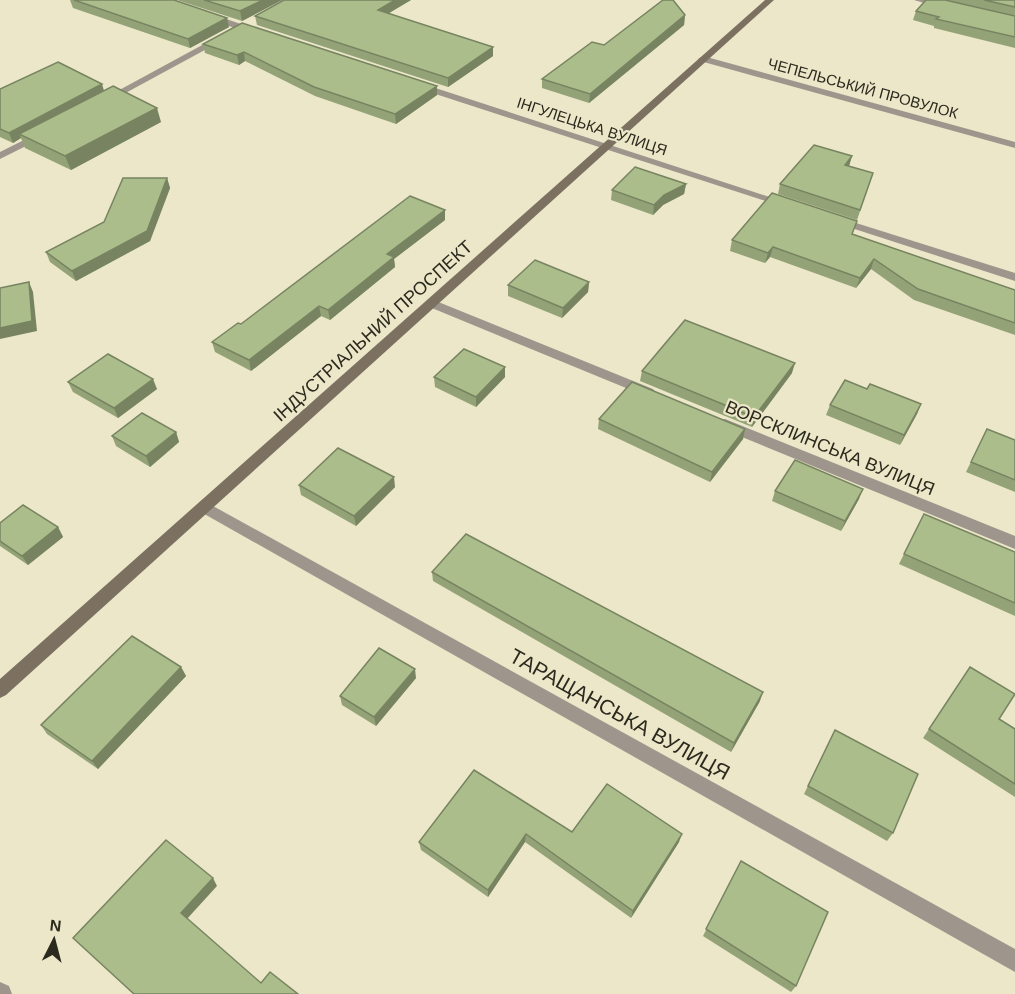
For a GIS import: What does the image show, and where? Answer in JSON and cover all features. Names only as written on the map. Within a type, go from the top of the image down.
[{"type":"street","name":"ІНДУСТРІАЛЬНИЙ ПРОСПЕКТ","points":[[0,690],[770,0]]},
{"type":"street","points":[[918,0],[950,8]]},
{"type":"street","points":[[201,14],[265,35]]},
{"type":"street","points":[[95,106],[252,22]]},
{"type":"street","name":"ЧЕПЕЛЬСЬКИЙ ПРОВУЛОК","points":[[703,59],[1015,145]]},
{"type":"street","name":"ІНГУЛЕЦЬКА ВУЛИЦЯ","points":[[401,80],[799,208]]},
{"type":"street","points":[[0,156],[53,128]]},
{"type":"street","points":[[822,215],[1015,277]]},
{"type":"street","points":[[431,303],[663,398]]},
{"type":"street","name":"ВОРСКЛИНСЬКА ВУЛИЦЯ","points":[[707,417],[1015,543]]},
{"type":"street","name":"ТАРАЩАНСЬКА ВУЛИЦЯ","points":[[204,507],[1015,961]]},
{"type":"building","points":[[74,0],[174,0],[227,18],[188,39]]},
{"type":"building","points":[[204,0],[263,0],[240,11]]},
{"type":"building","points":[[284,0],[395,0],[378,10],[493,47],[448,78],[255,16]]},
{"type":"building","points":[[663,0],[673,0],[685,15],[590,94],[542,79],[592,42],[604,45]]},
{"type":"building","points":[[926,0],[945,0],[1015,16],[1015,37],[936,19],[939,17],[916,11]]},
{"type":"building","points":[[984,0],[1015,0],[1015,7]]},
{"type":"building","points":[[242,23],[437,86],[395,114],[314,87],[244,52],[237,55],[203,44]]},
{"type":"building","points":[[58,62],[102,84],[9,133],[0,129],[0,89]]},
{"type":"building","points":[[113,86],[157,108],[65,156],[19,134]]},
{"type":"building","points":[[814,145],[852,156],[845,165],[873,173],[860,210],[780,184]]},
{"type":"building","points":[[635,167],[686,184],[664,195],[654,205],[612,190]]},
{"type":"building","points":[[123,178],[167,178],[147,231],[72,271],[46,252],[104,222]]},
{"type":"building","points":[[772,193],[857,221],[852,234],[1015,290],[1015,323],[918,289],[874,259],[860,278],[773,247],[768,253],[732,240]]},
{"type":"building","points":[[410,196],[445,210],[387,254],[394,257],[328,310],[319,306],[249,360],[212,342],[238,323],[241,324]]},
{"type":"building","points":[[535,260],[589,282],[563,308],[508,285]]},
{"type":"building","points":[[29,282],[32,321],[0,328],[0,288]]},
{"type":"building","points":[[685,320],[795,363],[754,417],[642,371]]},
{"type":"building","points":[[464,349],[505,367],[476,397],[434,377]]},
{"type":"building","points":[[108,354],[153,379],[114,408],[68,382]]},
{"type":"building","points":[[845,380],[867,389],[870,384],[921,404],[904,435],[830,405]]},
{"type":"building","points":[[632,382],[745,429],[712,472],[599,419]]},
{"type":"building","points":[[142,413],[176,432],[146,456],[112,436]]},
{"type":"building","points":[[987,429],[1015,440],[1015,480],[971,462]]},
{"type":"building","points":[[338,448],[394,477],[354,516],[299,485]]},
{"type":"building","points":[[795,460],[863,489],[845,521],[775,491]]},
{"type":"building","points":[[23,505],[58,527],[22,556],[0,541],[0,523]]},
{"type":"building","points":[[924,514],[1015,552],[1015,603],[904,554]]},
{"type":"building","points":[[466,534],[763,692],[734,743],[432,572]]},
{"type":"building","points":[[132,636],[181,667],[92,761],[41,725]]},
{"type":"building","points":[[379,648],[415,669],[374,717],[340,696]]},
{"type":"building","points":[[970,667],[1015,694],[999,719],[1015,729],[1015,784],[929,729]]},
{"type":"building","points":[[835,730],[918,774],[893,833],[808,786]]},
{"type":"building","points":[[474,770],[572,832],[607,784],[682,834],[633,911],[526,834],[488,890],[419,842]]},
{"type":"building","points":[[166,840],[213,878],[181,913],[261,983],[270,972],[298,994],[134,994],[73,938]]},
{"type":"building","points":[[741,861],[828,912],[796,986],[706,929]]}]
